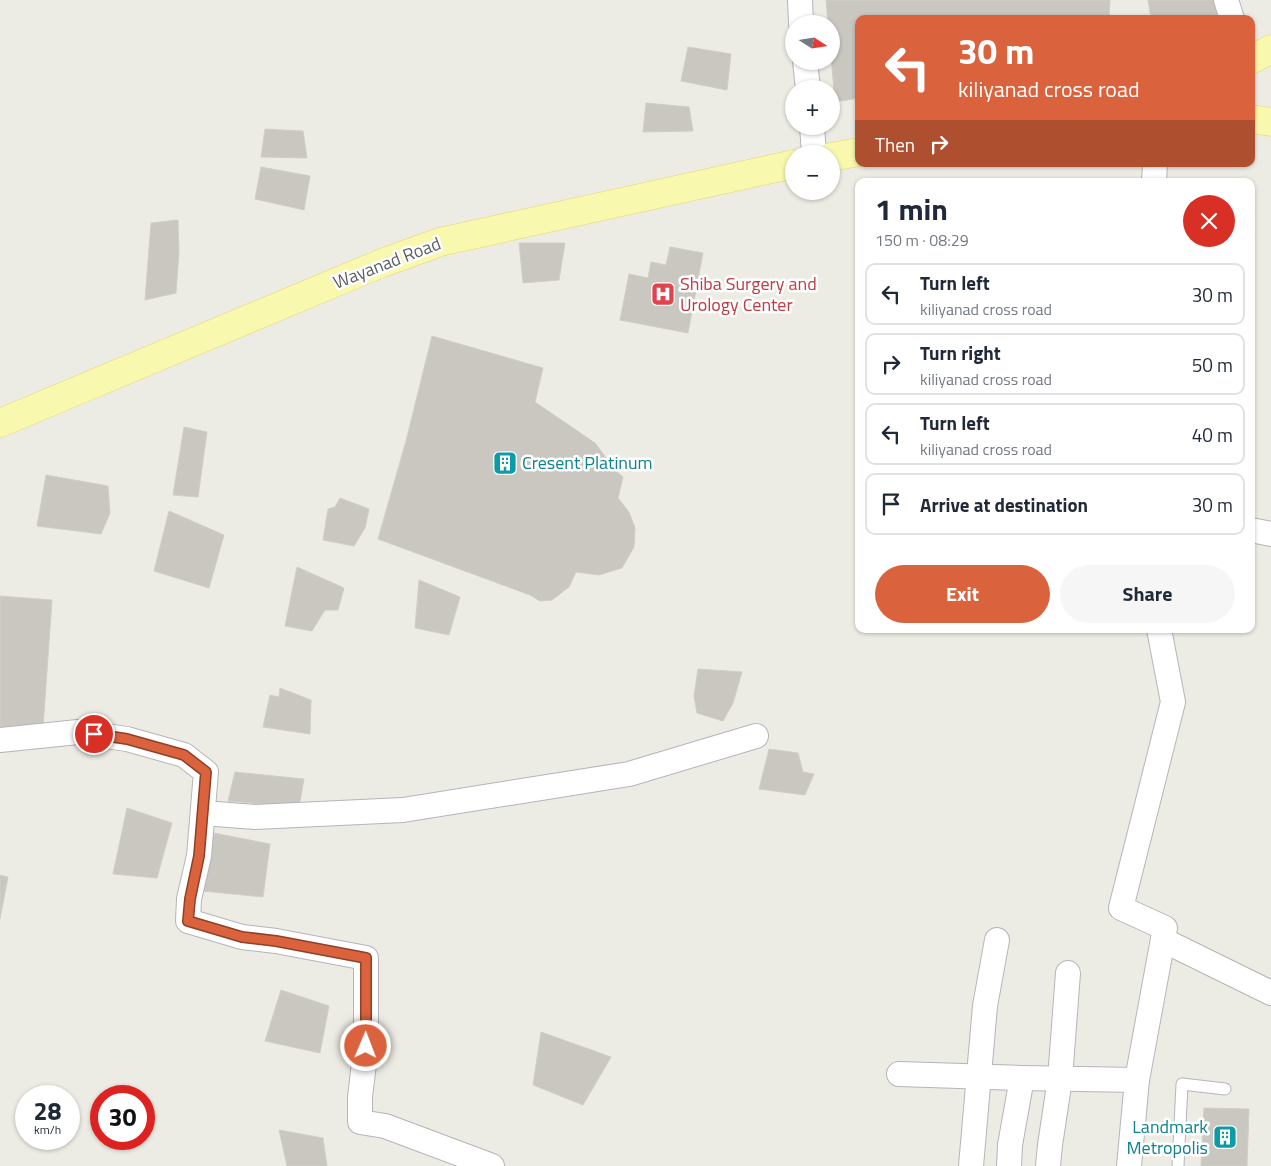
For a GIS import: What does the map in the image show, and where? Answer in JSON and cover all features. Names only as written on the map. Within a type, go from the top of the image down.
[{"type":"main road","points":[[1255,58],[1271,49]]},
{"type":"main road","points":[[1255,120],[1271,122]]},
{"type":"main road","points":[[840,155],[855,153]]},
{"type":"main road","name":"Wayanad Road","points":[[0,423],[382,263],[440,242],[785,166]]},
{"type":"street","points":[[800,0],[801,15]]},
{"type":"street","points":[[1226,0],[1231,15]]},
{"type":"street","points":[[1255,531],[1271,534]]},
{"type":"street","points":[[1129,1166],[1137,1080],[1165,928],[1121,908],[1173,702],[1160,633]]},
{"type":"street","points":[[0,740],[78,732],[127,739],[184,755],[206,772],[199,856],[190,899],[188,921],[242,937],[276,941],[366,958],[366,1046],[360,1097],[360,1122],[385,1126],[492,1166]]},
{"type":"street","points":[[203,813],[255,817],[403,810],[629,774],[756,736]]},
{"type":"street","points":[[971,1166],[985,1006],[997,940]]},
{"type":"street","points":[[1163,940],[1271,993]]},
{"type":"street","points":[[1048,1166],[1060,1079],[1068,974]]},
{"type":"street","points":[[899,1074],[1137,1080]]},
{"type":"street","points":[[1009,1166],[1010,1145],[1022,1078]]},
{"type":"lane","points":[[1178,1166],[1182,1084],[1225,1089]]},
{"type":"building","points":[[826,0],[1110,0],[1109,15],[855,15],[855,99],[840,101],[840,80],[833,80],[832,70],[840,70],[840,15],[827,15]]},
{"type":"building","points":[[1148,0],[1215,0],[1217,15],[1150,15]]},
{"type":"building","points":[[688,47],[731,54],[727,90],[681,81]]},
{"type":"building","points":[[646,103],[689,107],[693,131],[643,132]]},
{"type":"building","points":[[265,129],[303,131],[307,158],[261,157]]},
{"type":"building","points":[[261,167],[310,176],[304,210],[255,199]]},
{"type":"building","points":[[178,220],[179,252],[176,293],[145,300],[151,223]]},
{"type":"building","points":[[519,243],[565,243],[559,280],[523,283]]},
{"type":"building","points":[[670,247],[703,253],[688,333],[620,320],[629,274],[648,278],[651,262],[666,265]]},
{"type":"building","name":"Cresent Platinum","points":[[432,336],[543,368],[535,402],[595,443],[616,471],[623,477],[618,498],[629,512],[635,528],[634,547],[622,568],[599,575],[576,572],[569,587],[552,600],[540,601],[530,595],[378,539],[406,441]]},
{"type":"building","points":[[184,427],[207,432],[198,497],[173,495]]},
{"type":"building","points":[[46,475],[108,486],[110,513],[101,534],[37,526]]},
{"type":"building","points":[[340,498],[369,509],[365,528],[354,546],[323,540],[328,509],[335,507]]},
{"type":"building","points":[[169,511],[224,535],[209,588],[154,571]]},
{"type":"building","points":[[297,567],[344,588],[338,610],[325,610],[312,631],[285,626]]},
{"type":"building","points":[[419,580],[460,597],[449,635],[415,628]]},
{"type":"building","points":[[0,596],[52,600],[43,727],[0,727]]},
{"type":"building","points":[[698,669],[742,672],[733,703],[723,721],[697,713],[694,696]]},
{"type":"building","points":[[280,688],[311,700],[310,734],[263,727],[270,695],[279,697]]},
{"type":"building","points":[[769,749],[798,753],[803,772],[814,774],[805,795],[759,789]]},
{"type":"building","points":[[235,772],[304,779],[299,807],[228,801]]},
{"type":"building","points":[[127,808],[172,823],[157,878],[113,874]]},
{"type":"building","points":[[214,833],[270,844],[263,897],[202,891]]},
{"type":"building","points":[[0,875],[8,877],[0,919]]},
{"type":"building","points":[[281,990],[329,1006],[320,1053],[265,1041]]},
{"type":"building","points":[[541,1032],[611,1057],[583,1105],[533,1085]]},
{"type":"building","name":"Landmark Metropolis","points":[[1204,1108],[1249,1109],[1247,1166],[1201,1166]]},
{"type":"building","points":[[279,1130],[323,1138],[327,1166],[287,1166]]},
{"type":"place","name":"Shiba Surgery and Urology Center","points":[[663,294]]},
{"type":"place","name":"Cresent Platinum","points":[[505,463]]},
{"type":"place","name":"Landmark Metropolis","points":[[1225,1137]]},
{"type":"route","points":[[94,734],[127,739],[184,755],[206,772],[199,856],[190,899],[188,921],[242,937],[276,941],[366,958],[366,1046]]}]
